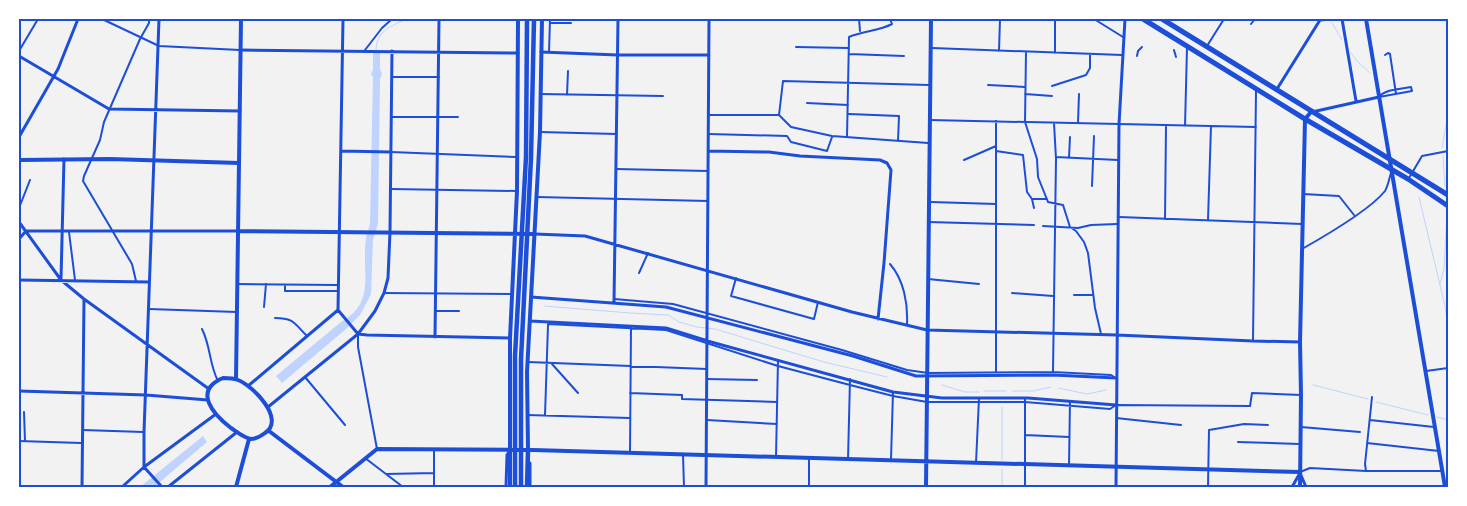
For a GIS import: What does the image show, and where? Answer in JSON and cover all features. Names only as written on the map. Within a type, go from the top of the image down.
[{"type":"main road","points":[[515,487],[515,356],[528,158],[527,19]]},
{"type":"main road","points":[[521,487],[521,359],[534,19]]},
{"type":"main road","points":[[1143,19],[1305,119],[1408,179],[1448,206]]},
{"type":"main road","points":[[1162,19],[1448,195]]},
{"type":"main road","points":[[528,450],[528,487]]},
{"type":"street","points":[[20,134],[53,77],[78,19]]},
{"type":"street","points":[[160,19],[148,309],[144,467],[162,487]]},
{"type":"street","points":[[236,379],[241,19]]},
{"type":"street","points":[[343,19],[338,310],[358,334],[369,336],[510,338]]},
{"type":"street","points":[[435,337],[440,19]]},
{"type":"street","points":[[510,487],[510,338],[518,157],[518,19]]},
{"type":"street","points":[[528,450],[528,362],[540,132],[542,19]]},
{"type":"street","points":[[614,301],[618,19]]},
{"type":"street","points":[[706,487],[709,19]]},
{"type":"street","points":[[926,487],[931,19]]},
{"type":"street","points":[[1116,487],[1119,124],[1125,19]]},
{"type":"street","points":[[1276,90],[1320,20],[1332,19]]},
{"type":"street","points":[[1342,19],[1356,101]]},
{"type":"street","points":[[1366,19],[1445,487]]},
{"type":"street","points":[[240,50],[518,53]]},
{"type":"street","points":[[268,407],[358,334],[375,311],[384,293],[388,278],[390,232],[392,51]]},
{"type":"street","points":[[541,52],[618,55],[709,55]]},
{"type":"street","points":[[19,56],[109,109],[240,111]]},
{"type":"street","points":[[1300,487],[1300,342],[1305,119],[1311,112],[1379,97]]},
{"type":"street","points":[[341,151],[391,152]]},
{"type":"street","points":[[709,151],[769,152],[800,156],[880,160],[888,163],[891,170],[878,319]]},
{"type":"street","points":[[19,160],[64,159],[239,163]]},
{"type":"street","points":[[61,280],[64,159]]},
{"type":"street","points":[[19,222],[61,280],[84,299],[209,389]]},
{"type":"street","points":[[19,239],[26,231],[62,230],[516,233],[585,236],[878,319],[928,330],[1101,334],[1253,342],[1300,342]]},
{"type":"street","points":[[19,280],[149,282]]},
{"type":"street","points":[[531,297],[614,301],[666,307],[708,315],[916,376],[928,374],[1053,373],[1116,378]]},
{"type":"street","points":[[82,487],[84,299]]},
{"type":"street","points":[[248,386],[338,310]]},
{"type":"street","points":[[530,321],[631,328],[666,328],[707,342],[850,379],[893,394],[942,398],[1070,401],[1116,405]]},
{"type":"street","points":[[223,378],[236,379],[248,386],[268,407],[271,419],[269,431],[249,439],[237,432],[216,414],[208,400],[209,389],[223,378]]},
{"type":"street","points":[[19,391],[146,395],[208,400]]},
{"type":"street","points":[[122,487],[144,467],[216,414]]},
{"type":"street","points":[[269,431],[343,487]]},
{"type":"street","points":[[168,487],[237,432]]},
{"type":"street","points":[[236,487],[249,439]]},
{"type":"street","points":[[330,487],[377,449],[434,448],[1300,472]]},
{"type":"street","points":[[506,487],[507,455],[510,450]]},
{"type":"street","points":[[1292,487],[1300,472]]},
{"type":"street","points":[[1300,472],[1306,487]]},
{"type":"lane","points":[[19,51],[38,19]]},
{"type":"lane","points":[[102,19],[140,39],[158,46],[240,50]]},
{"type":"lane","points":[[136,281],[132,264],[83,181],[100,140],[109,109],[149,23],[149,19]]},
{"type":"lane","points":[[365,50],[382,28],[392,19]]},
{"type":"lane","points":[[550,19],[550,52]]},
{"type":"lane","points":[[859,19],[860,32]]},
{"type":"lane","points":[[848,137],[849,37],[860,32],[885,28],[892,24],[890,19]]},
{"type":"lane","points":[[999,51],[1000,19]]},
{"type":"lane","points":[[1027,19],[1032,19]]},
{"type":"lane","points":[[1055,19],[1055,53]]},
{"type":"lane","points":[[1094,19],[1123,36]]},
{"type":"lane","points":[[1207,46],[1224,19]]},
{"type":"lane","points":[[1251,24],[1255,19]]},
{"type":"lane","points":[[550,23],[571,23]]},
{"type":"lane","points":[[1185,126],[1187,46]]},
{"type":"lane","points":[[1138,56],[1138,51],[1142,47]]},
{"type":"lane","points":[[796,48],[849,48]]},
{"type":"lane","points":[[930,48],[1122,55]]},
{"type":"lane","points":[[1174,50],[1176,57]]},
{"type":"lane","points":[[1026,52],[1025,122],[1037,159],[1038,176],[1048,202],[1055,202],[1063,206],[1070,227],[1076,231],[1084,242],[1088,253],[1093,295],[1101,334]]},
{"type":"lane","points":[[849,54],[904,56]]},
{"type":"lane","points":[[1052,86],[1086,75],[1090,68],[1090,54]]},
{"type":"lane","points":[[1385,55],[1390,54],[1396,94]]},
{"type":"lane","points":[[567,95],[568,71]]},
{"type":"lane","points":[[392,76],[438,77]]},
{"type":"lane","points":[[779,116],[784,81],[930,85]]},
{"type":"lane","points":[[988,85],[1026,87]]},
{"type":"lane","points":[[1411,87],[1412,91],[1379,97],[1381,94],[1411,87]]},
{"type":"lane","points":[[1253,342],[1256,89]]},
{"type":"lane","points":[[540,94],[663,96]]},
{"type":"lane","points":[[1025,94],[1052,96]]},
{"type":"lane","points":[[1078,123],[1079,94]]},
{"type":"lane","points":[[807,103],[848,105]]},
{"type":"lane","points":[[848,114],[899,116],[898,141]]},
{"type":"lane","points":[[709,115],[779,116],[791,127],[832,136],[930,143]]},
{"type":"lane","points":[[391,117],[458,117]]},
{"type":"lane","points":[[930,120],[1256,127]]},
{"type":"lane","points":[[996,121],[996,373]]},
{"type":"lane","points":[[1053,373],[1056,157],[1054,123]]},
{"type":"lane","points":[[1165,219],[1166,125]]},
{"type":"lane","points":[[1208,220],[1211,126]]},
{"type":"lane","points":[[540,132],[616,134]]},
{"type":"lane","points":[[709,134],[787,136],[791,142],[826,151],[832,136]]},
{"type":"lane","points":[[1069,158],[1070,136]]},
{"type":"lane","points":[[1092,186],[1094,136]]},
{"type":"lane","points":[[964,160],[996,146]]},
{"type":"lane","points":[[996,150],[1022,155],[1026,192],[1032,199],[1034,208]]},
{"type":"lane","points":[[1408,179],[1422,156],[1448,151]]},
{"type":"lane","points":[[391,152],[518,157]]},
{"type":"lane","points":[[1056,157],[1119,160]]},
{"type":"lane","points":[[616,169],[708,171]]},
{"type":"lane","points":[[1302,249],[1355,216],[1384,192],[1392,170]]},
{"type":"lane","points":[[19,208],[30,180]]},
{"type":"lane","points":[[391,188],[517,191]]},
{"type":"lane","points":[[1303,194],[1339,196],[1355,216]]},
{"type":"lane","points":[[537,197],[708,201]]},
{"type":"lane","points":[[1032,199],[1047,199]]},
{"type":"lane","points":[[929,202],[996,204]]},
{"type":"lane","points":[[1119,217],[1302,224]]},
{"type":"lane","points":[[928,222],[1034,225]]},
{"type":"lane","points":[[1043,226],[1078,228],[1091,225],[1119,224]]},
{"type":"lane","points":[[68,230],[75,281]]},
{"type":"lane","points":[[639,273],[648,253]]},
{"type":"lane","points":[[890,264],[896,271],[906,299],[907,326]]},
{"type":"lane","points":[[736,278],[731,296],[758,305],[814,319],[818,302]]},
{"type":"lane","points":[[928,279],[979,284]]},
{"type":"lane","points":[[237,284],[338,286]]},
{"type":"lane","points":[[264,308],[266,284]]},
{"type":"lane","points":[[285,285],[285,291],[338,291]]},
{"type":"lane","points":[[384,293],[513,294]]},
{"type":"lane","points":[[1012,293],[1054,296]]},
{"type":"lane","points":[[1074,295],[1093,295]]},
{"type":"lane","points":[[148,309],[237,312]]},
{"type":"lane","points":[[435,311],[459,311]]},
{"type":"lane","points":[[275,318],[292,320],[307,336]]},
{"type":"lane","points":[[546,415],[548,323]]},
{"type":"lane","points":[[630,453],[631,328]]},
{"type":"lane","points":[[202,329],[208,341],[214,373],[218,381]]},
{"type":"lane","points":[[358,334],[358,347],[377,449]]},
{"type":"lane","points":[[707,342],[778,366],[850,385],[927,402],[979,403],[1025,400],[1110,409],[1116,405],[1250,406],[1252,393],[1301,395]]},
{"type":"lane","points":[[776,457],[778,360]]},
{"type":"lane","points":[[528,362],[707,369]]},
{"type":"lane","points":[[552,364],[578,393]]},
{"type":"lane","points":[[1426,371],[1448,368]]},
{"type":"lane","points":[[305,377],[345,425]]},
{"type":"lane","points":[[707,379],[757,380]]},
{"type":"lane","points":[[848,460],[850,379]]},
{"type":"lane","points":[[630,394],[682,395],[682,399],[777,402]]},
{"type":"lane","points":[[891,461],[893,394]]},
{"type":"lane","points":[[1366,471],[1365,464],[1372,397]]},
{"type":"lane","points":[[976,463],[979,398]]},
{"type":"lane","points":[[1025,400],[1025,487]]},
{"type":"lane","points":[[1069,466],[1070,401]]},
{"type":"lane","points":[[24,412],[25,441]]},
{"type":"lane","points":[[527,415],[630,418]]},
{"type":"lane","points":[[1116,418],[1181,425]]},
{"type":"lane","points":[[707,420],[777,424]]},
{"type":"lane","points":[[1370,420],[1434,427]]},
{"type":"lane","points":[[1208,487],[1209,430],[1244,424],[1268,424]]},
{"type":"lane","points":[[1301,427],[1360,432]]},
{"type":"lane","points":[[83,430],[144,432]]},
{"type":"lane","points":[[1025,435],[1069,438]]},
{"type":"lane","points":[[19,441],[83,444]]},
{"type":"lane","points":[[1238,442],[1301,444]]},
{"type":"lane","points":[[1367,443],[1439,451]]},
{"type":"lane","points":[[434,448],[434,487]]},
{"type":"lane","points":[[683,455],[684,487]]},
{"type":"lane","points":[[366,458],[403,487]]},
{"type":"lane","points":[[809,458],[809,486],[844,487]]},
{"type":"lane","points":[[1300,472],[1310,468],[1366,471],[1442,471]]},
{"type":"lane","points":[[386,474],[434,473]]},
{"type":"water","points":[[373,53],[380,53],[380,69],[382,74],[380,79],[378,224],[373,239],[371,294],[360,315],[346,329],[282,383],[276,376],[352,314],[363,296],[366,237],[370,224],[373,77],[371,74],[373,70]]},
{"type":"water","points":[[203,436],[207,442],[154,487],[140,487]]},
{"type":"waterway","points":[[376,50],[381,34],[405,19]]},
{"type":"waterway","points":[[1332,23],[1342,40]]},
{"type":"waterway","points":[[1351,53],[1370,73]]},
{"type":"waterway","points":[[1442,148],[1448,114]]},
{"type":"waterway","points":[[1443,156],[1445,186]]},
{"type":"waterway","points":[[1419,197],[1445,306],[1448,327]]},
{"type":"waterway","points":[[1440,284],[1444,269],[1447,213]]},
{"type":"waterway","points":[[544,306],[668,315],[679,322],[715,329],[824,362],[887,377]]},
{"type":"waterway","points":[[942,385],[965,392],[979,392]]},
{"type":"waterway","points":[[1313,385],[1368,399]]},
{"type":"waterway","points":[[1012,391],[1033,391],[1051,387]]},
{"type":"waterway","points":[[1058,388],[1087,394],[1106,390]]},
{"type":"waterway","points":[[984,391],[1006,391]]},
{"type":"waterway","points":[[1376,402],[1428,415]]},
{"type":"waterway","points":[[1002,407],[1002,460]]},
{"type":"waterway","points":[[1437,417],[1448,420]]},
{"type":"waterway","points":[[1002,469],[1002,487]]}]
